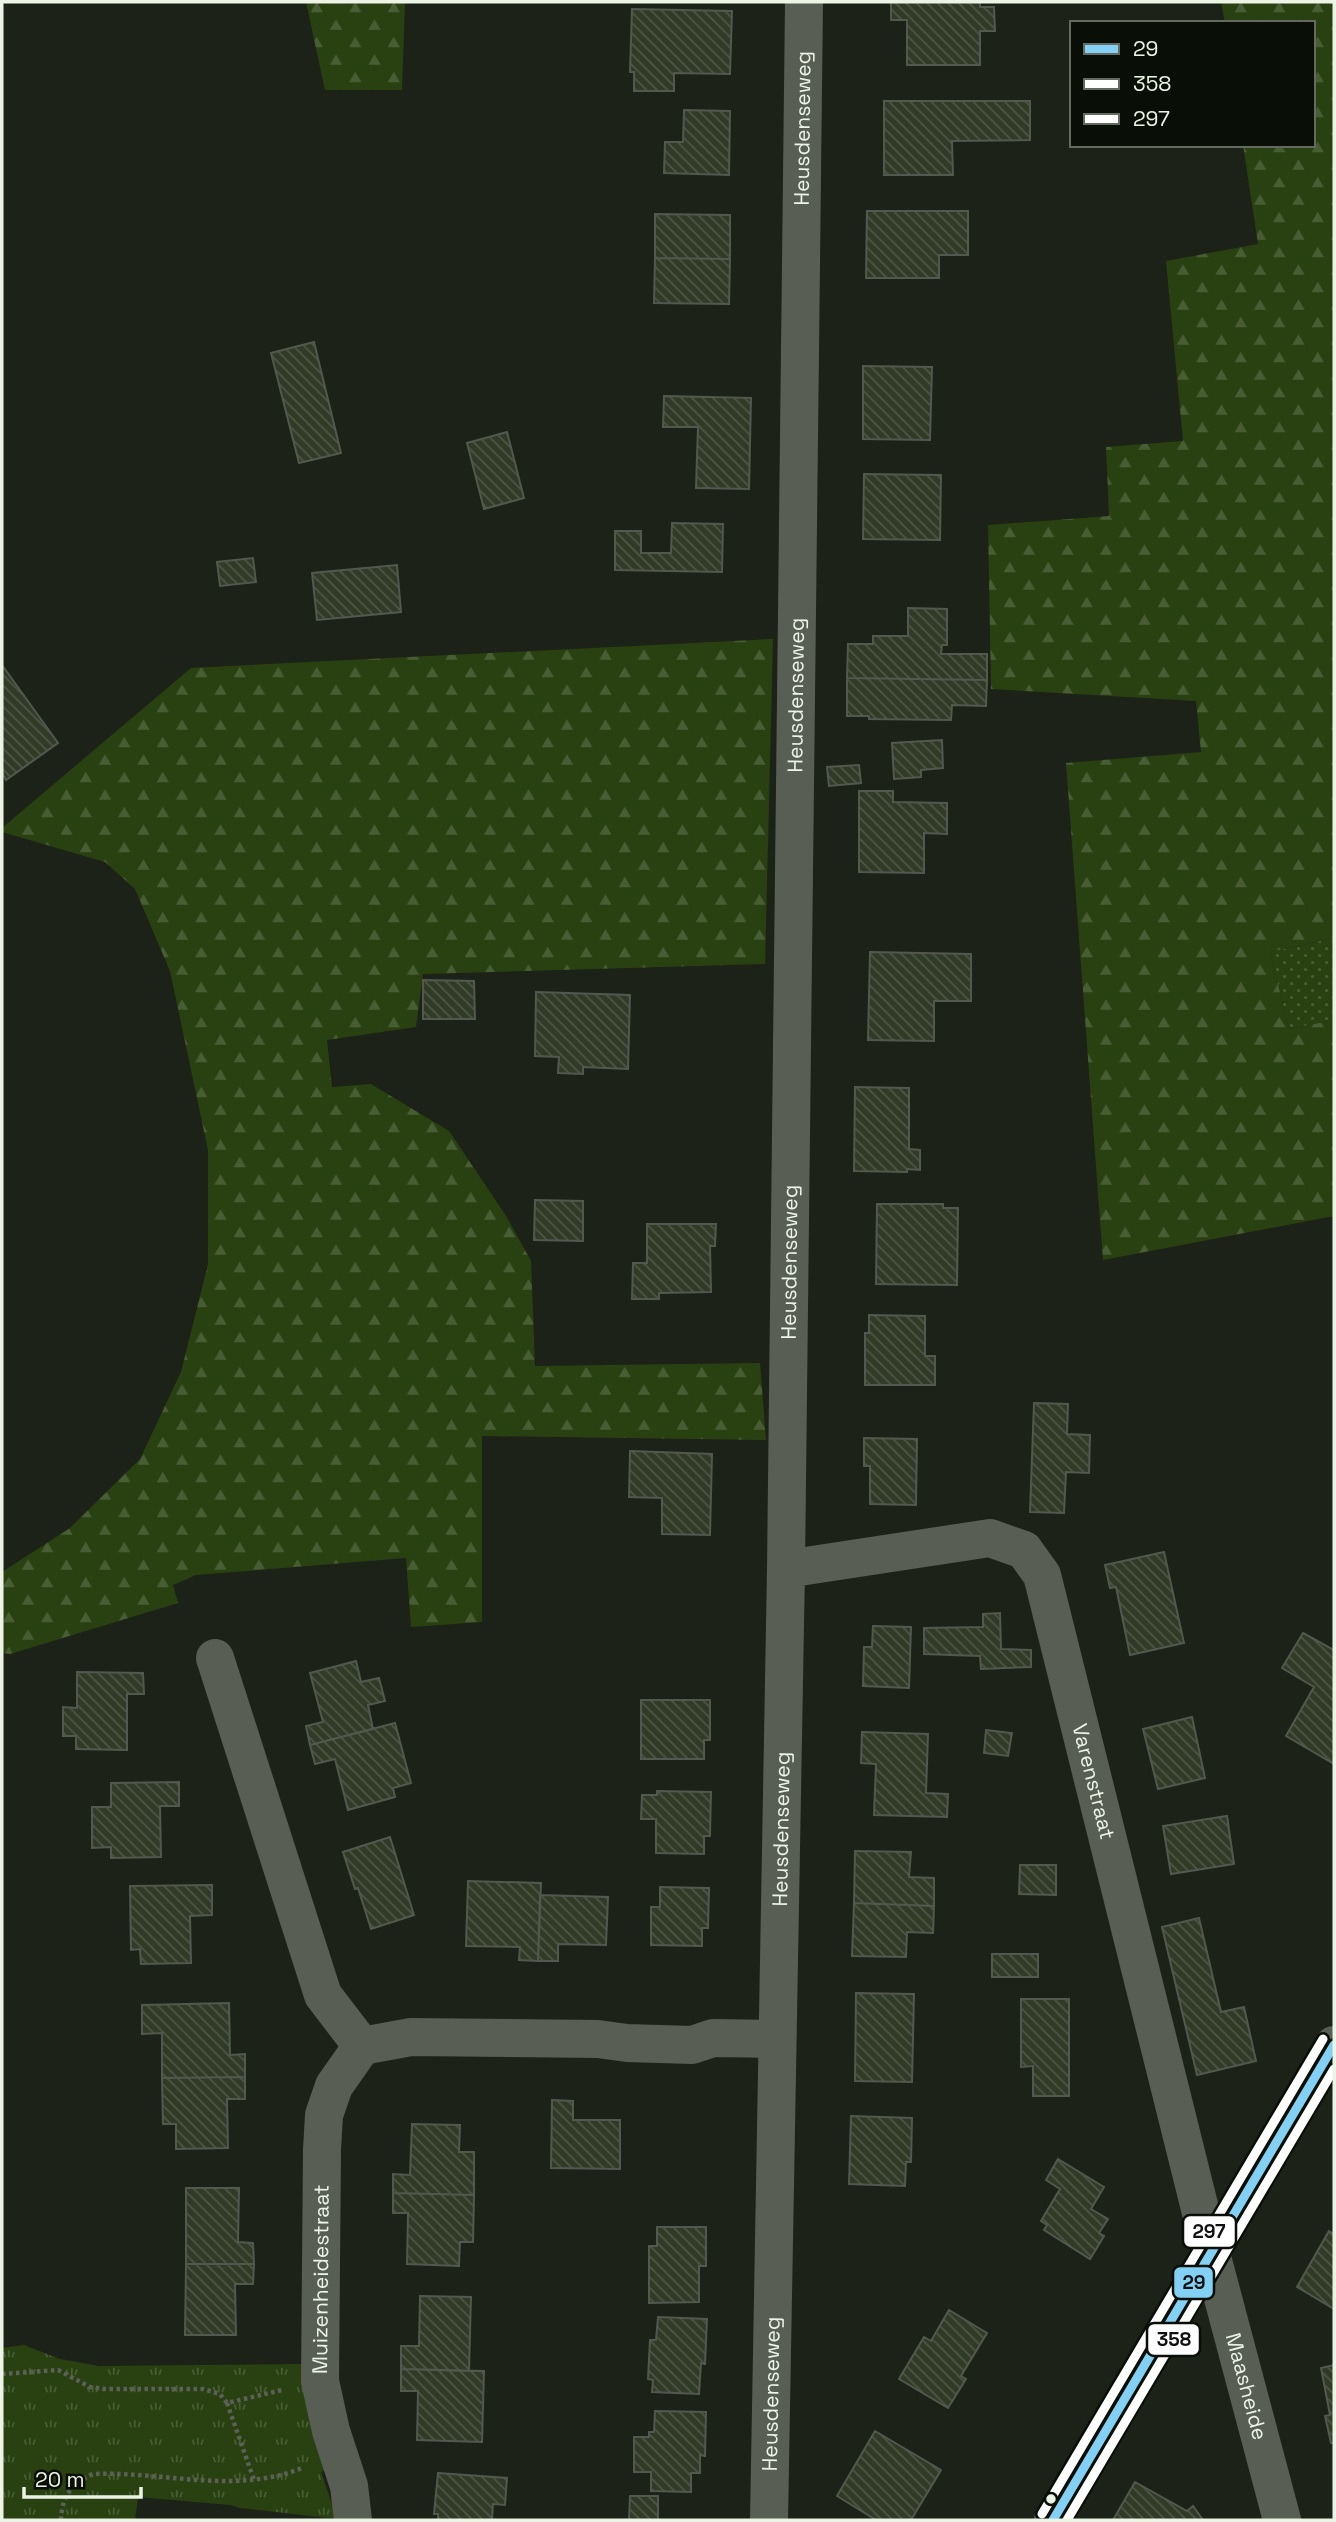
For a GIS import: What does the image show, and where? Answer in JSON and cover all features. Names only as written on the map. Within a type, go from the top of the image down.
[{"type":"street","name":"Heusdenseweg","points":[[769,2520],[786,1569],[804,2]]},
{"type":"street","name":"Varenstraat","points":[[786,1569],[990,1538],[1024,1550],[1042,1574],[1211,2253]]},
{"type":"street","points":[[215,1658],[323,1995],[362,2046],[411,2037],[598,2039],[626,2043],[692,2045],[713,2038],[776,2039]]},
{"type":"street","points":[[1053,2520],[1334,2045]]},
{"type":"street","name":"Muizenheidestraat","points":[[353,2520],[349,2486],[320,2381],[324,2115],[334,2086],[362,2046]]},
{"type":"street","name":"Maasheide","points":[[1211,2253],[1282,2520]]},
{"type":"path","points":[[2,2374],[58,2370],[90,2387],[204,2389],[220,2394],[227,2403],[254,2480]]},
{"type":"path","points":[[227,2403],[320,2381]]},
{"type":"path","points":[[61,2520],[62,2504],[67,2493],[83,2478],[93,2474],[233,2481],[266,2480],[299,2470],[338,2453]]},
{"type":"green space","points":[[306,2],[405,2],[402,90],[325,90]]},
{"type":"green space","points":[[1221,2],[1334,2],[1334,938],[1270,952],[1289,1029],[1334,1020],[1334,1216],[1103,1260],[1066,763],[1201,752],[1196,701],[991,689],[988,525],[1109,516],[1106,447],[1183,441],[1166,261],[1258,244],[1243,147],[1315,147],[1315,21],[1225,21]]},
{"type":"green space","points":[[773,639],[765,964],[423,974],[416,1027],[327,1040],[332,1087],[371,1084],[449,1131],[506,1216],[531,1261],[535,1366],[760,1363],[766,1440],[482,1436],[482,1622],[411,1627],[406,1558],[196,1575],[173,1585],[178,1603],[10,1654],[2,1653],[2,1572],[70,1528],[140,1459],[181,1372],[208,1264],[208,1150],[170,971],[135,889],[105,862],[2,832],[2,828],[191,668]]},
{"type":"green space","points":[[1334,938],[1334,1020],[1289,1029],[1270,952]]},
{"type":"green space","points":[[24,2345],[60,2359],[99,2366],[304,2364],[332,2468],[321,2472],[337,2519],[231,2505],[138,2497],[135,2520],[2,2520],[2,2348]]},
{"type":"building","points":[[891,2],[980,2],[980,7],[994,7],[995,31],[980,31],[980,65],[907,65],[907,20],[891,20]]},
{"type":"building","points":[[632,9],[732,11],[730,74],[674,73],[674,91],[634,91],[634,72],[630,72]]},
{"type":"building","points":[[884,101],[1030,101],[1030,140],[952,141],[953,175],[884,175]]},
{"type":"building","points":[[684,110],[730,111],[729,175],[664,173],[665,142],[683,142]]},
{"type":"building","points":[[867,211],[968,211],[968,255],[939,255],[939,278],[866,278]]},
{"type":"building","points":[[655,214],[730,215],[730,259],[655,258]]},
{"type":"building","points":[[655,258],[730,259],[729,304],[654,303]]},
{"type":"building","points":[[314,342],[341,453],[299,463],[271,353]]},
{"type":"building","points":[[863,366],[932,367],[930,440],[863,439]]},
{"type":"building","points":[[664,396],[751,398],[749,489],[696,488],[698,427],[663,427]]},
{"type":"building","points":[[507,432],[524,498],[484,509],[467,443]]},
{"type":"building","points":[[864,474],[941,475],[940,540],[863,539]]},
{"type":"building","points":[[672,523],[723,524],[722,572],[615,570],[615,531],[641,531],[641,553],[671,553]]},
{"type":"building","points":[[253,558],[256,582],[220,586],[217,562]]},
{"type":"building","points":[[397,565],[401,612],[317,620],[312,573]]},
{"type":"building","points":[[908,608],[947,609],[947,645],[942,645],[941,654],[987,654],[987,680],[847,678],[848,644],[873,644],[873,636],[908,636]]},
{"type":"building","points":[[2,665],[58,743],[6,780],[2,773]]},
{"type":"building","points":[[847,678],[987,680],[986,706],[952,705],[951,720],[869,719],[869,716],[847,716]]},
{"type":"building","points":[[942,740],[943,768],[921,770],[921,777],[894,779],[892,743]]},
{"type":"building","points":[[859,765],[861,783],[829,786],[827,767]]},
{"type":"building","points":[[859,791],[893,791],[893,802],[947,803],[947,834],[924,833],[924,873],[859,872]]},
{"type":"building","points":[[870,952],[971,954],[971,1001],[934,1001],[934,1041],[868,1040]]},
{"type":"building","points":[[423,980],[474,981],[475,1019],[423,1019]]},
{"type":"building","points":[[536,992],[630,995],[628,1069],[583,1067],[583,1074],[558,1073],[559,1057],[535,1056]]},
{"type":"building","points":[[855,1087],[909,1088],[909,1149],[920,1150],[920,1170],[854,1171]]},
{"type":"building","points":[[535,1200],[583,1201],[583,1241],[534,1240]]},
{"type":"building","points":[[877,1204],[943,1204],[943,1208],[958,1208],[957,1285],[876,1284]]},
{"type":"building","points":[[647,1224],[716,1224],[715,1246],[710,1246],[711,1292],[659,1293],[659,1299],[632,1299],[633,1263],[647,1263]]},
{"type":"building","points":[[869,1315],[925,1316],[925,1356],[935,1356],[935,1385],[865,1385],[865,1333],[869,1333]]},
{"type":"building","points":[[1034,1403],[1068,1404],[1067,1434],[1090,1435],[1089,1473],[1066,1472],[1064,1513],[1030,1512]]},
{"type":"building","points":[[864,1438],[917,1439],[916,1505],[870,1504],[870,1466],[864,1466]]},
{"type":"building","points":[[630,1451],[712,1454],[710,1535],[662,1534],[662,1498],[629,1497]]},
{"type":"building","points":[[1164,1552],[1184,1643],[1130,1655],[1116,1587],[1110,1588],[1105,1565]]},
{"type":"building","points":[[1000,1613],[1001,1649],[1031,1650],[1031,1667],[981,1669],[980,1656],[924,1654],[924,1628],[983,1627],[983,1614]]},
{"type":"building","points":[[873,1626],[911,1627],[909,1688],[863,1686],[864,1647],[872,1647]]},
{"type":"building","points":[[1303,1633],[1334,1650],[1334,1764],[1286,1736],[1314,1687],[1282,1668]]},
{"type":"building","points":[[356,1661],[361,1682],[379,1678],[385,1701],[368,1705],[373,1729],[310,1745],[306,1726],[323,1722],[310,1673]]},
{"type":"building","points":[[77,1672],[143,1673],[144,1694],[127,1694],[127,1750],[76,1749],[76,1736],[63,1736],[63,1707],[77,1708]]},
{"type":"building","points":[[641,1700],[710,1700],[710,1740],[704,1740],[704,1759],[641,1759]]},
{"type":"building","points":[[1192,1717],[1205,1778],[1158,1789],[1143,1729]]},
{"type":"building","points":[[395,1723],[411,1783],[393,1788],[395,1797],[348,1810],[335,1759],[315,1764],[310,1745]]},
{"type":"building","points":[[986,1730],[1012,1733],[1008,1756],[984,1753]]},
{"type":"building","points":[[862,1732],[928,1734],[926,1793],[948,1794],[947,1817],[874,1815],[876,1764],[861,1763]]},
{"type":"building","points":[[179,1782],[179,1806],[160,1806],[161,1857],[111,1858],[111,1847],[92,1848],[92,1807],[111,1807],[111,1783]]},
{"type":"building","points":[[657,1791],[711,1792],[710,1836],[704,1836],[704,1854],[656,1853],[656,1819],[641,1819],[642,1795],[657,1795]]},
{"type":"building","points":[[1227,1816],[1234,1864],[1171,1874],[1163,1826]]},
{"type":"building","points":[[390,1837],[414,1915],[371,1929],[343,1852]]},
{"type":"building","points":[[855,1851],[911,1852],[909,1877],[934,1878],[934,1906],[854,1903]]},
{"type":"building","points":[[1020,1865],[1056,1865],[1056,1895],[1019,1894]]},
{"type":"building","points":[[468,1881],[541,1883],[538,1961],[519,1960],[520,1947],[466,1946]]},
{"type":"building","points":[[212,1885],[212,1915],[190,1916],[191,1963],[141,1964],[140,1949],[131,1950],[130,1886]]},
{"type":"building","points":[[660,1887],[709,1888],[708,1928],[702,1928],[702,1946],[651,1945],[651,1907],[660,1907]]},
{"type":"building","points":[[540,1895],[608,1897],[606,1945],[558,1944],[558,1961],[538,1961]]},
{"type":"building","points":[[854,1903],[934,1906],[933,1933],[907,1932],[906,1957],[852,1956]]},
{"type":"building","points":[[1199,1918],[1221,2012],[1244,2007],[1256,2061],[1197,2075],[1162,1927]]},
{"type":"building","points":[[992,1954],[1038,1954],[1038,1977],[992,1977]]},
{"type":"building","points":[[856,1993],[914,1994],[912,2082],[855,2081]]},
{"type":"building","points":[[1021,1999],[1069,1999],[1069,2096],[1033,2096],[1033,2066],[1021,2067]]},
{"type":"building","points":[[229,2003],[230,2055],[245,2054],[245,2077],[162,2078],[162,2033],[142,2034],[142,2005]]},
{"type":"building","points":[[245,2077],[245,2099],[227,2099],[228,2148],[176,2149],[176,2124],[163,2124],[162,2078]]},
{"type":"building","points":[[552,2100],[573,2101],[573,2120],[620,2120],[620,2169],[551,2168]]},
{"type":"building","points":[[851,2116],[912,2118],[911,2162],[906,2162],[905,2186],[849,2184]]},
{"type":"building","points":[[412,2124],[460,2125],[459,2152],[474,2152],[474,2195],[393,2193],[393,2174],[410,2175]]},
{"type":"building","points":[[1058,2159],[1104,2187],[1091,2209],[1108,2219],[1099,2233],[1104,2236],[1090,2259],[1044,2230],[1047,2225],[1041,2221],[1060,2189],[1046,2180]]},
{"type":"building","points":[[186,2188],[239,2188],[238,2242],[253,2243],[254,2264],[186,2264]]},
{"type":"building","points":[[393,2193],[474,2195],[473,2242],[460,2242],[459,2266],[407,2264],[408,2213],[393,2213]]},
{"type":"building","points":[[657,2227],[706,2227],[706,2266],[699,2266],[699,2302],[649,2303],[649,2246],[657,2246]]},
{"type":"building","points":[[1329,2231],[1334,2234],[1334,2309],[1297,2287]]},
{"type":"building","points":[[186,2264],[254,2264],[253,2284],[235,2284],[236,2335],[185,2335]]},
{"type":"building","points":[[420,2296],[471,2297],[469,2371],[401,2369],[401,2346],[419,2346]]},
{"type":"building","points":[[949,2310],[987,2333],[961,2376],[966,2379],[948,2408],[899,2379],[924,2337],[931,2341]]},
{"type":"building","points":[[658,2317],[707,2319],[705,2364],[701,2363],[699,2394],[652,2392],[653,2380],[648,2379],[650,2340],[656,2340]]},
{"type":"building","points":[[1334,2365],[1334,2443],[1331,2443],[1325,2416],[1330,2415],[1321,2368]]},
{"type":"building","points":[[401,2369],[484,2371],[482,2442],[417,2440],[418,2391],[401,2391]]},
{"type":"building","points":[[655,2411],[706,2412],[705,2456],[700,2455],[700,2473],[691,2473],[691,2492],[651,2491],[651,2472],[634,2472],[634,2437],[649,2437],[649,2432],[654,2432]]},
{"type":"building","points":[[875,2431],[941,2470],[911,2520],[876,2520],[837,2496]]},
{"type":"building","points":[[438,2473],[507,2478],[505,2505],[493,2504],[492,2520],[438,2520],[438,2514],[434,2514]]},
{"type":"building","points":[[1135,2482],[1187,2511],[1193,2506],[1203,2520],[1113,2520]]},
{"type":"building","points":[[630,2496],[658,2496],[658,2520],[629,2520]]},
{"type":"transit line","name":"297","points":[[1042,2514],[1323,2039]]},
{"type":"transit line","name":"29","points":[[1053,2520],[1334,2045]]},
{"type":"transit line","name":"358","points":[[1067,2520],[1334,2069]]}]
